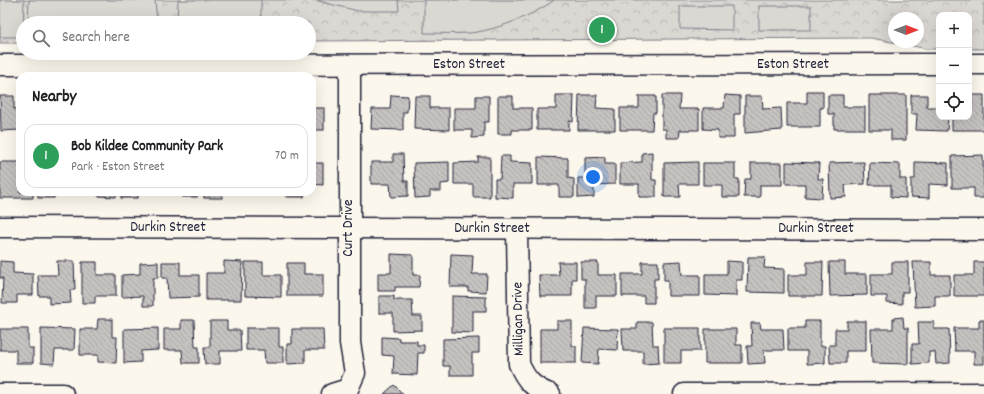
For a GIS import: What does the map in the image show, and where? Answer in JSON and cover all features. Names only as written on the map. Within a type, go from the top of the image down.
[{"type":"street","name":"Eston Street","points":[[0,64],[936,64]]},
{"type":"street","points":[[972,64],[984,64]]},
{"type":"street","name":"Curt Drive","points":[[340,391],[355,373],[350,342],[350,65]]},
{"type":"street","name":"Durkin Street","points":[[0,227],[984,230]]},
{"type":"street","name":"Milligan Drive","points":[[517,228],[519,364],[529,382],[538,390],[550,394]]},
{"type":"street","points":[[684,394],[984,393]]},
{"type":"street","points":[[0,394],[63,394]]},
{"type":"green space","points":[[0,0],[984,0],[984,49],[972,49],[972,12],[936,12],[936,49],[923,48],[924,12],[888,12],[888,41],[871,38],[316,41],[316,16],[16,16],[16,43],[0,43]]},
{"type":"green space","points":[[0,0],[24,0],[24,16],[16,16],[16,37],[0,37]]},
{"type":"green space","points":[[29,0],[155,0],[157,16],[28,16]]},
{"type":"green space","points":[[178,0],[261,0],[261,16],[177,16]]},
{"type":"green space","points":[[314,0],[398,0],[399,11],[358,11]]},
{"type":"green space","points":[[424,0],[554,0],[525,17],[489,30],[468,33],[424,33]]},
{"type":"green space","points":[[680,6],[732,6],[732,30],[680,29]]},
{"type":"green space","points":[[759,6],[811,6],[811,30],[759,30]]},
{"type":"building","points":[[807,91],[823,91],[823,108],[820,108],[820,127],[787,127],[787,103],[807,103]]},
{"type":"building","points":[[391,95],[408,96],[407,112],[403,112],[403,130],[371,129],[372,109],[390,109]]},
{"type":"building","points":[[556,95],[574,95],[573,122],[569,121],[569,130],[537,130],[537,109],[556,109]]},
{"type":"building","points":[[579,95],[597,95],[596,108],[615,109],[615,130],[578,130]]},
{"type":"building","points":[[662,95],[680,95],[679,109],[699,109],[699,130],[680,130],[679,138],[666,138],[666,129],[662,129]]},
{"type":"building","points":[[725,95],[740,96],[740,114],[734,114],[734,138],[718,138],[718,130],[703,129],[703,108],[724,108]]},
{"type":"building","points":[[828,95],[843,95],[843,107],[865,107],[865,129],[834,129],[834,114],[828,114]]},
{"type":"building","points":[[869,95],[906,95],[906,140],[891,140],[891,130],[869,130]]},
{"type":"building","points":[[911,95],[927,95],[927,107],[936,107],[936,120],[948,120],[947,131],[916,130],[917,114],[911,114]]},
{"type":"building","points":[[972,95],[984,95],[984,130],[952,130],[952,120],[972,120]]},
{"type":"building","points":[[0,96],[14,96],[14,109],[16,109],[16,130],[1,131]]},
{"type":"building","points":[[415,96],[430,96],[430,108],[449,108],[449,130],[414,129]]},
{"type":"building","points":[[476,96],[489,96],[489,122],[484,122],[484,137],[472,138],[472,130],[454,130],[454,108],[476,108]]},
{"type":"building","points":[[498,96],[513,96],[513,108],[532,108],[532,130],[512,130],[512,134],[498,134]]},
{"type":"building","points":[[639,96],[656,96],[656,113],[653,113],[652,130],[620,130],[620,108],[639,108]]},
{"type":"building","points":[[745,96],[762,96],[763,109],[781,108],[782,130],[745,133]]},
{"type":"building","points":[[316,108],[324,108],[324,130],[316,130]]},
{"type":"building","points":[[652,152],[652,180],[656,180],[656,197],[639,197],[639,184],[620,184],[620,163],[642,162],[642,153]]},
{"type":"building","points":[[393,154],[403,154],[404,181],[408,181],[408,196],[391,197],[390,184],[371,184],[371,162],[393,162]]},
{"type":"building","points":[[983,155],[984,198],[974,198],[974,188],[952,188],[952,156]]},
{"type":"building","points":[[501,156],[510,156],[510,162],[532,163],[532,184],[513,184],[513,198],[495,197],[495,179],[500,179]]},
{"type":"building","points":[[478,157],[490,157],[490,197],[473,197],[473,184],[454,184],[454,163],[478,162]]},
{"type":"building","points":[[538,157],[568,158],[568,178],[574,179],[574,197],[559,197],[559,185],[538,185]]},
{"type":"building","points":[[605,157],[605,164],[615,164],[615,184],[594,185],[594,197],[578,198],[578,178],[585,178],[585,158]]},
{"type":"building","points":[[0,162],[16,162],[16,196],[33,196],[33,198],[0,198]]},
{"type":"building","points":[[449,162],[449,183],[441,184],[441,191],[430,191],[430,197],[415,198],[414,163]]},
{"type":"building","points":[[698,162],[698,184],[679,184],[680,197],[664,197],[664,163]]},
{"type":"building","points":[[786,162],[819,163],[818,179],[823,179],[822,198],[805,197],[805,184],[786,184]]},
{"type":"building","points":[[864,162],[865,184],[845,185],[846,197],[830,198],[829,163]]},
{"type":"building","points":[[915,162],[948,163],[948,185],[929,184],[929,198],[911,197],[911,179],[915,179]]},
{"type":"building","points":[[316,163],[323,163],[323,185],[316,184]]},
{"type":"building","points":[[703,163],[735,163],[735,179],[739,179],[739,197],[722,197],[722,185],[703,185]]},
{"type":"building","points":[[751,163],[782,163],[782,185],[760,185],[760,197],[744,197],[745,179],[751,179]]},
{"type":"building","points":[[870,163],[900,164],[900,179],[906,179],[906,198],[891,197],[891,185],[869,185]]},
{"type":"building","points":[[38,196],[54,196],[54,198],[38,198]]},
{"type":"building","points":[[121,196],[138,196],[138,198],[121,198]]},
{"type":"building","points":[[182,196],[197,196],[197,197]]},
{"type":"building","points":[[204,196],[222,196],[222,198],[204,198]]},
{"type":"building","points":[[286,196],[304,196],[304,197]]},
{"type":"building","points":[[391,254],[413,255],[413,275],[420,275],[419,287],[395,287],[395,291],[378,291],[378,273],[391,273]]},
{"type":"building","points":[[451,254],[473,255],[472,274],[487,274],[486,292],[468,291],[468,287],[450,287]]},
{"type":"building","points":[[748,257],[765,257],[764,268],[784,269],[784,293],[747,292]]},
{"type":"building","points":[[0,261],[13,262],[13,273],[33,274],[33,295],[17,295],[17,303],[2,303],[3,278],[0,278]]},
{"type":"building","points":[[57,261],[74,261],[75,290],[70,290],[71,303],[49,304],[49,296],[39,296],[38,275],[58,275]]},
{"type":"building","points":[[224,261],[242,262],[241,300],[206,300],[206,273],[224,273]]},
{"type":"building","points":[[681,261],[682,275],[700,275],[700,296],[668,296],[668,280],[664,280],[664,262]]},
{"type":"building","points":[[727,261],[742,262],[742,280],[736,280],[736,296],[705,295],[705,274],[727,274]]},
{"type":"building","points":[[82,262],[97,262],[97,275],[116,275],[116,296],[95,296],[95,303],[82,303]]},
{"type":"building","points":[[158,262],[158,278],[153,278],[153,306],[143,306],[143,296],[122,297],[122,275],[140,274],[140,263]]},
{"type":"building","points":[[162,262],[180,262],[180,275],[199,275],[199,297],[168,298],[167,278],[162,278]]},
{"type":"building","points":[[245,262],[263,262],[263,275],[281,275],[281,297],[245,296]]},
{"type":"building","points":[[558,262],[576,262],[576,279],[572,279],[572,296],[540,296],[539,275],[559,275]]},
{"type":"building","points":[[581,262],[598,262],[598,275],[617,275],[617,296],[596,296],[596,308],[585,308],[585,279],[581,279]]},
{"type":"building","points":[[642,262],[658,262],[658,279],[654,279],[654,303],[644,303],[644,296],[622,296],[622,274],[642,274]]},
{"type":"building","points":[[807,262],[823,262],[822,296],[788,296],[788,275],[807,275]]},
{"type":"building","points":[[829,262],[845,262],[845,274],[867,274],[867,295],[830,296]]},
{"type":"building","points":[[892,262],[908,262],[908,292],[902,292],[902,304],[887,303],[887,296],[871,296],[871,274],[892,274]]},
{"type":"building","points":[[913,262],[931,262],[931,275],[950,275],[950,296],[935,296],[935,306],[915,307]]},
{"type":"building","points":[[974,262],[984,262],[984,296],[954,296],[954,275],[974,275]]},
{"type":"building","points":[[287,263],[304,263],[304,274],[323,274],[323,296],[287,296]]},
{"type":"building","points":[[379,296],[394,296],[394,300],[412,300],[413,316],[422,316],[422,330],[393,331],[393,313],[379,313]]},
{"type":"building","points":[[452,296],[486,297],[486,311],[473,311],[473,333],[452,332]]},
{"type":"building","points":[[903,317],[904,328],[908,328],[908,364],[872,363],[871,329],[893,329],[893,318]]},
{"type":"building","points":[[98,319],[112,319],[112,337],[117,337],[116,363],[98,362],[98,355],[80,355],[80,329],[97,329]]},
{"type":"building","points":[[181,320],[194,320],[195,347],[199,347],[199,363],[183,363],[182,350],[164,350],[164,329],[181,329]]},
{"type":"building","points":[[979,320],[984,320],[984,364],[974,364],[974,351],[955,351],[954,328],[979,328]]},
{"type":"building","points":[[210,321],[227,321],[227,330],[240,330],[241,351],[220,351],[220,364],[205,364],[204,347],[210,347]]},
{"type":"building","points":[[557,321],[572,321],[572,346],[576,346],[576,363],[540,363],[540,329],[557,329]]},
{"type":"building","points":[[805,321],[820,321],[820,346],[825,346],[825,363],[807,364],[807,351],[788,351],[788,328],[805,328]]},
{"type":"building","points":[[847,321],[866,321],[866,351],[846,351],[846,363],[830,363],[829,345],[835,345],[835,329],[847,329]]},
{"type":"building","points":[[637,322],[652,322],[653,345],[658,345],[659,363],[643,364],[643,351],[623,351],[622,329],[637,329]]},
{"type":"building","points":[[918,322],[934,322],[934,329],[949,329],[950,363],[936,364],[935,352],[929,352],[929,363],[912,364],[912,344],[919,344]]},
{"type":"building","points":[[751,323],[760,323],[761,329],[783,329],[784,350],[764,350],[765,363],[748,364],[747,346],[752,346]]},
{"type":"building","points":[[41,328],[75,329],[74,350],[55,350],[54,364],[41,363]]},
{"type":"building","points":[[158,328],[158,350],[141,351],[141,362],[124,363],[124,329]]},
{"type":"building","points":[[246,328],[279,328],[279,347],[283,347],[283,363],[265,363],[264,350],[246,350]]},
{"type":"building","points":[[584,328],[618,329],[617,350],[599,349],[598,364],[582,363]]},
{"type":"building","points":[[664,328],[700,328],[700,351],[681,351],[681,363],[664,363]]},
{"type":"building","points":[[0,329],[28,329],[28,348],[33,348],[33,363],[16,363],[16,350],[0,350]]},
{"type":"building","points":[[292,329],[323,329],[324,350],[305,350],[305,363],[287,364],[287,344],[292,344]]},
{"type":"building","points":[[705,329],[736,329],[736,345],[742,345],[742,363],[705,363]]},
{"type":"building","points":[[382,337],[399,338],[399,341],[417,341],[417,345],[424,345],[424,353],[418,353],[417,375],[393,374],[394,356],[382,355]]},
{"type":"building","points":[[479,338],[479,353],[472,353],[472,375],[450,375],[450,366],[443,366],[443,339]]},
{"type":"building","points":[[394,385],[403,394],[384,394]]},
{"type":"place","name":"Bob Kildee Community Park","points":[[602,30]]}]
